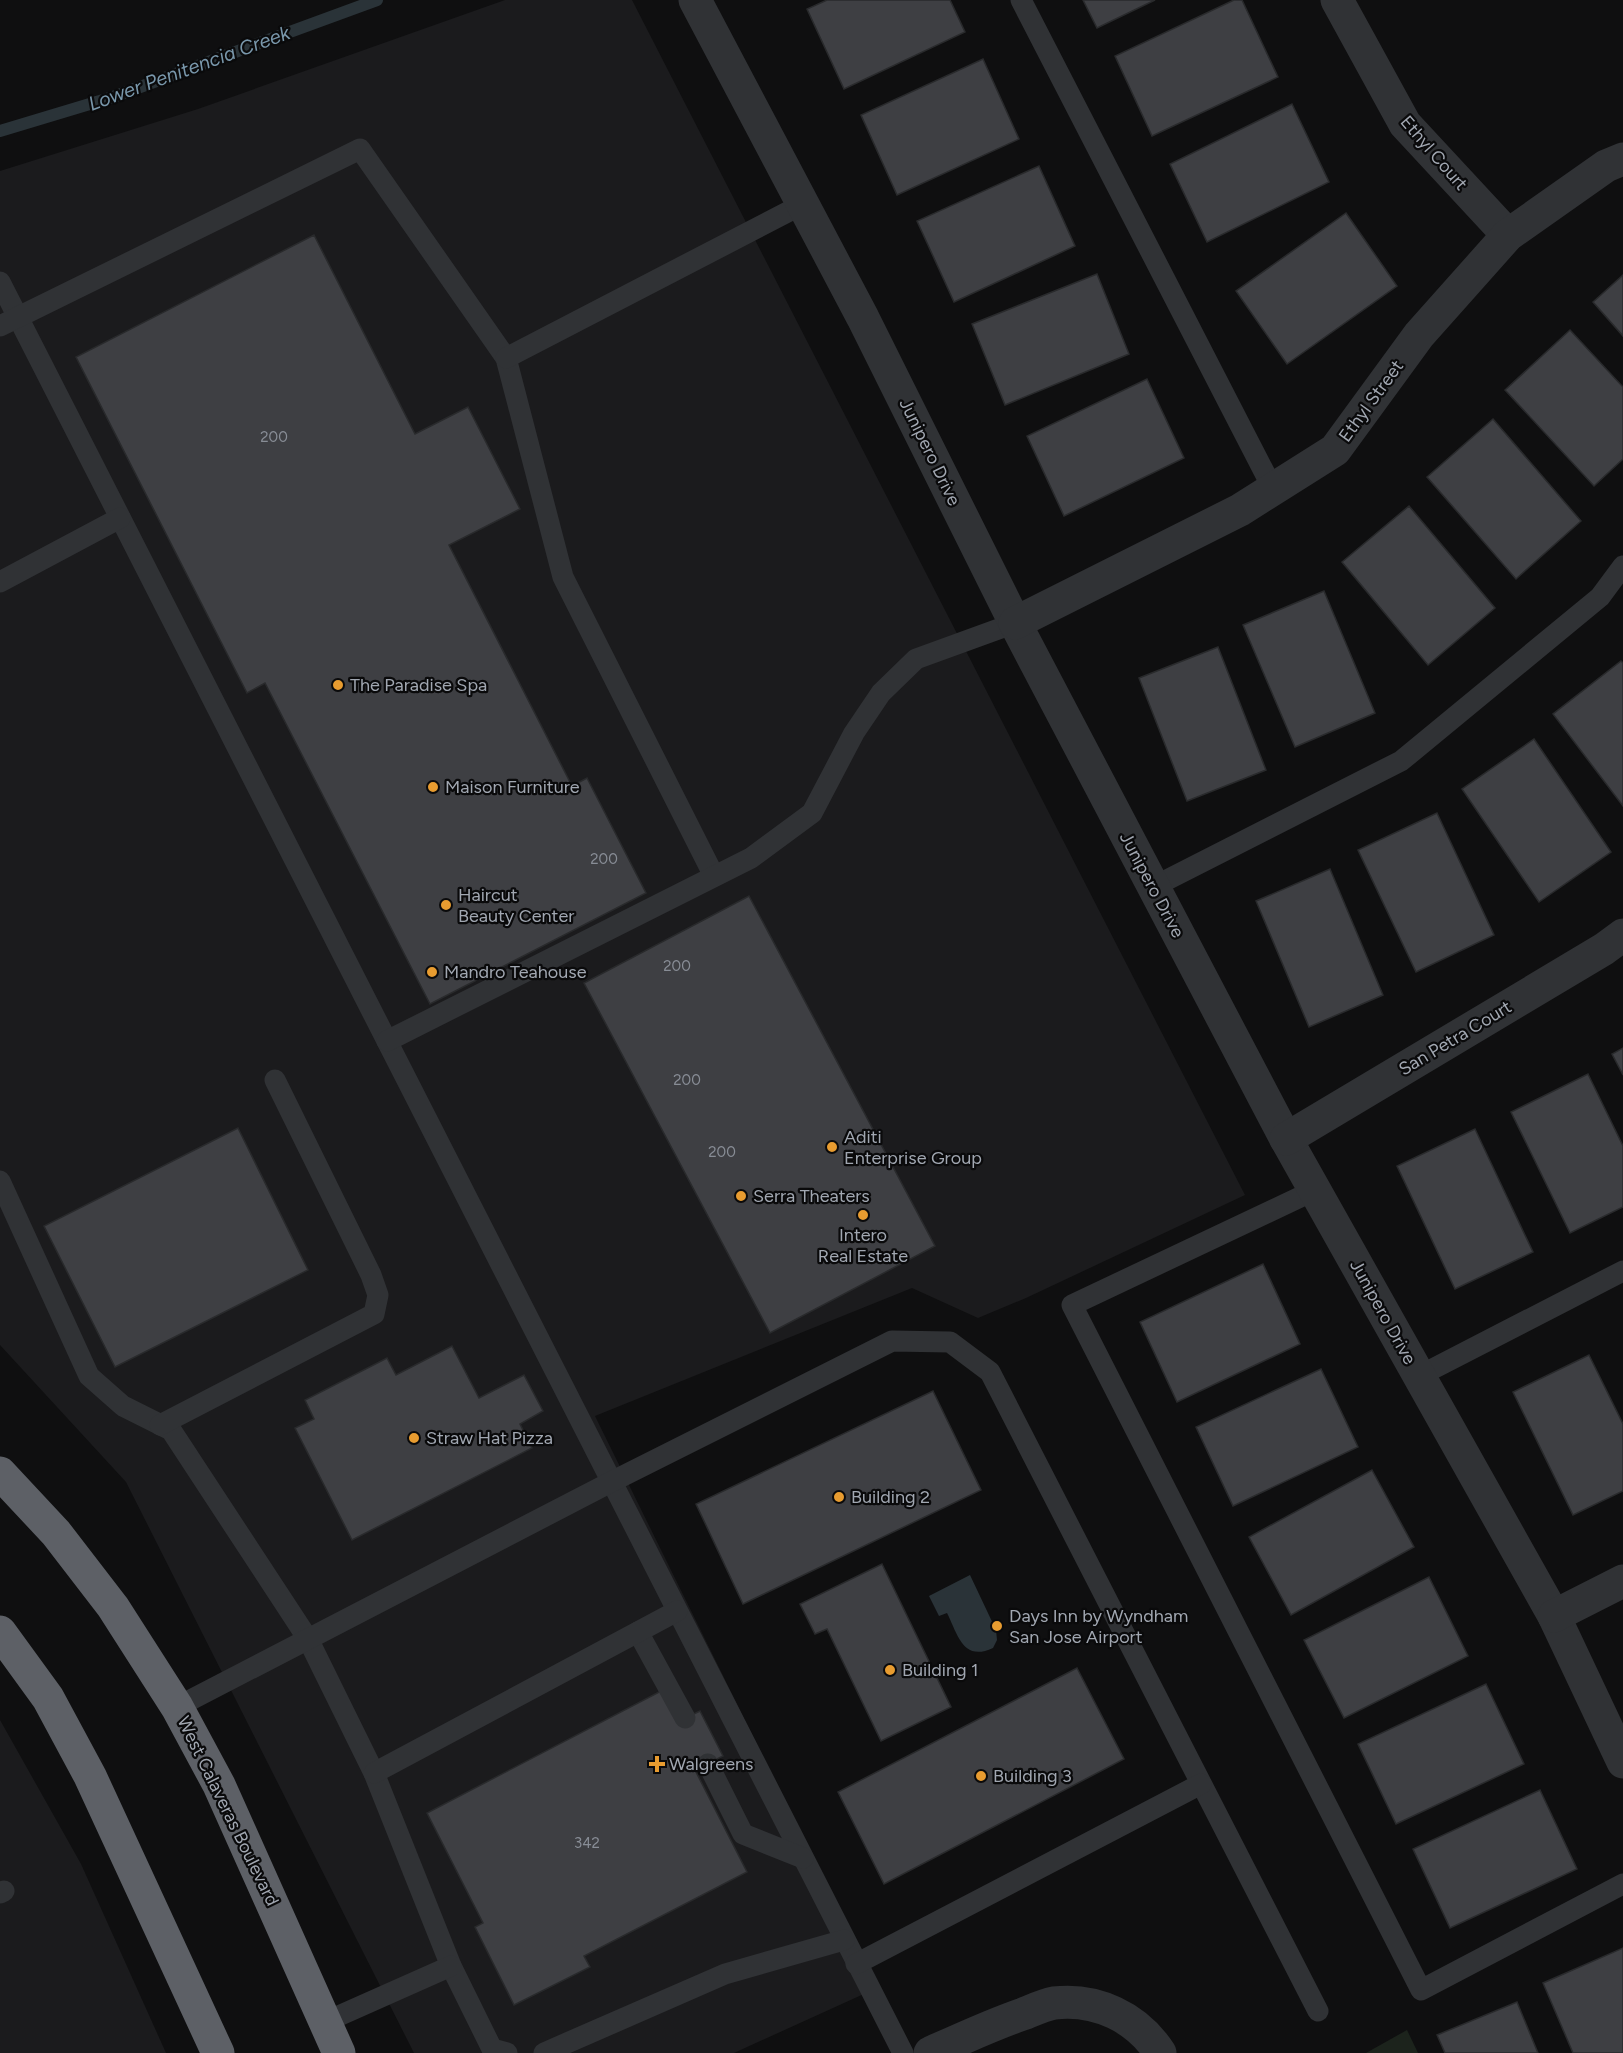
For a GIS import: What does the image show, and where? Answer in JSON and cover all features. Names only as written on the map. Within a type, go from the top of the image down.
[{"type":"highway","name":"West Calaveras Boulevard","points":[[0,1473],[56,1533],[113,1607],[177,1707],[219,1785],[339,2053]]},
{"type":"highway","points":[[0,1632],[48,1698],[90,1776],[218,2053]]},
{"type":"street","name":"Junipero Drive","points":[[695,0],[863,318],[1015,623],[1153,887],[1286,1139],[1554,1616],[1623,1762]]},
{"type":"street","name":"Ethyl Court","points":[[1337,0],[1405,124],[1508,235]]},
{"type":"street","name":"Ethyl Street","points":[[1015,623],[1240,510],[1335,450],[1419,335],[1508,235],[1606,166],[1623,159]]},
{"type":"street","name":"San Petra Court","points":[[1286,1139],[1604,950],[1623,935]]},
{"type":"street","points":[[1554,1616],[1623,1581]]},
{"type":"street","points":[[930,2053],[1005,2020],[1051,2003],[1083,2002],[1122,2015],[1152,2040],[1160,2053]]},
{"type":"lane","points":[[1021,0],[1273,489]]},
{"type":"lane","points":[[9,322],[360,149],[506,358],[562,577],[714,876]]},
{"type":"lane","points":[[506,358],[803,204]]},
{"type":"lane","points":[[0,282],[9,322],[120,518],[903,2053]]},
{"type":"lane","points":[[0,582],[120,518]]},
{"type":"lane","points":[[1153,887],[1401,762],[1600,597],[1623,566]]},
{"type":"lane","points":[[387,1041],[751,858],[812,813],[854,733],[881,693],[916,659],[1015,623]]},
{"type":"lane","points":[[160,1425],[374,1314],[378,1296],[371,1275],[275,1080]]},
{"type":"lane","points":[[0,1181],[89,1376],[123,1406],[171,1430],[308,1639],[374,1773],[452,1966],[492,2049],[507,2053]]},
{"type":"lane","points":[[1315,1190],[1072,1305],[1421,1990],[1623,1884]]},
{"type":"lane","points":[[1419,1376],[1623,1271]]},
{"type":"lane","points":[[177,1707],[611,1482],[892,1341],[950,1342],[990,1372],[1318,2011]]},
{"type":"lane","points":[[374,1773],[677,1611]]},
{"type":"lane","points":[[638,1632],[685,1718]]},
{"type":"lane","points":[[708,1764],[743,1834],[803,1858]]},
{"type":"lane","points":[[856,1964],[1201,1784]]},
{"type":"lane","points":[[544,2053],[725,1974],[844,1940]]},
{"type":"lane","points":[[325,2022],[452,1966]]},
{"type":"shaded area","points":[[505,0],[632,0],[1245,1195],[1026,1298],[978,1318],[912,1288],[595,1416],[877,1988],[734,2053],[414,2053],[126,1482],[0,1345],[0,171],[198,109]]},
{"type":"shaded area","points":[[970,1575],[996,1630],[997,1640],[993,1648],[975,1652],[963,1644],[947,1613],[939,1616],[929,1596]]},
{"type":"shaded area","points":[[0,1720],[81,1864],[166,2053],[0,2053]]},
{"type":"shaded area","points":[[1407,2030],[1418,2053],[1366,2053]]},
{"type":"building","points":[[827,0],[950,0],[965,32],[844,89],[807,9]]},
{"type":"building","points":[[1083,0],[1155,0],[1097,28]]},
{"type":"building","points":[[1234,0],[1242,0],[1278,77],[1152,136],[1115,56]]},
{"type":"building","points":[[983,59],[1019,139],[897,195],[861,115]]},
{"type":"building","points":[[1292,104],[1329,182],[1207,242],[1170,164]]},
{"type":"building","points":[[1039,166],[1075,246],[954,302],[917,221]]},
{"type":"building","points":[[1346,213],[1397,286],[1287,364],[1236,291]]},
{"type":"building","points":[[314,235],[415,434],[468,407],[520,509],[449,545],[572,786],[587,778],[646,893],[430,1004],[265,683],[247,693],[76,357]]},
{"type":"building","points":[[1097,274],[1129,354],[1005,405],[972,324]]},
{"type":"building","points":[[1623,275],[1623,336],[1593,302]]},
{"type":"building","points":[[1570,330],[1623,387],[1623,459],[1594,486],[1505,390]]},
{"type":"building","points":[[1147,379],[1184,458],[1064,516],[1027,436]]},
{"type":"building","points":[[1493,419],[1581,521],[1516,579],[1427,477]]},
{"type":"building","points":[[1409,506],[1495,608],[1428,665],[1342,562]]},
{"type":"building","points":[[1324,591],[1375,713],[1295,747],[1243,625]]},
{"type":"building","points":[[1218,647],[1266,770],[1187,801],[1139,678]]},
{"type":"building","points":[[1621,661],[1623,663],[1623,806],[1553,714]]},
{"type":"building","points":[[1534,739],[1611,852],[1539,902],[1462,789]]},
{"type":"building","points":[[1437,813],[1494,935],[1416,972],[1358,850]]},
{"type":"building","points":[[1330,869],[1383,995],[1309,1027],[1256,901]]},
{"type":"building","points":[[749,896],[935,1246],[770,1333],[584,983]]},
{"type":"building","points":[[1623,1048],[1623,1075],[1612,1054]]},
{"type":"building","points":[[1588,1074],[1623,1146],[1623,1207],[1570,1233],[1511,1112]]},
{"type":"building","points":[[238,1128],[308,1270],[115,1367],[44,1226]]},
{"type":"building","points":[[1475,1129],[1533,1252],[1455,1289],[1397,1166]]},
{"type":"building","points":[[1263,1264],[1300,1344],[1177,1402],[1140,1322]]},
{"type":"building","name":"Straw Hat Pizza","points":[[452,1346],[479,1398],[524,1375],[543,1411],[520,1424],[532,1448],[352,1540],[295,1428],[314,1419],[305,1400],[387,1358],[396,1375]]},
{"type":"building","points":[[1589,1355],[1623,1424],[1623,1491],[1573,1515],[1513,1392]]},
{"type":"building","points":[[1321,1369],[1358,1447],[1233,1506],[1196,1427]]},
{"type":"building","name":"Building 2","points":[[933,1391],[981,1490],[743,1604],[696,1504]]},
{"type":"building","points":[[1372,1470],[1414,1547],[1291,1615],[1249,1537]]},
{"type":"building","name":"Building 1","points":[[882,1564],[951,1707],[881,1741],[827,1629],[815,1634],[800,1604]]},
{"type":"building","points":[[1429,1577],[1468,1656],[1344,1718],[1304,1640]]},
{"type":"building","name":"Building 3","points":[[1077,1668],[1124,1759],[884,1884],[838,1792]]},
{"type":"building","points":[[1486,1684],[1524,1764],[1396,1824],[1358,1744]]},
{"type":"building","name":"Walgreens","points":[[661,1691],[677,1722],[700,1711],[723,1756],[695,1770],[747,1872],[584,1956],[590,1967],[514,2005],[475,1927],[483,1923],[427,1813]]},
{"type":"building","points":[[1540,1790],[1577,1869],[1450,1928],[1413,1849]]},
{"type":"building","points":[[1623,1948],[1623,2053],[1573,2053],[1543,1983]]},
{"type":"building","points":[[1517,2002],[1538,2053],[1445,2053],[1437,2035]]},
{"type":"waterway","name":"Lower Penitencia Creek","points":[[0,131],[113,97],[377,0]]},
{"type":"place","name":"The Paradise Spa","points":[[338,685]]},
{"type":"place","name":"Maison Furniture","points":[[433,787]]},
{"type":"place","name":"Haircut Beauty Center","points":[[446,905]]},
{"type":"place","name":"Mandro Teahouse","points":[[432,972]]},
{"type":"place","name":"Aditi Enterprise Group","points":[[832,1147]]},
{"type":"place","name":"Serra Theaters","points":[[741,1196]]},
{"type":"place","name":"Intero Real Estate","points":[[863,1215]]},
{"type":"place","name":"Straw Hat Pizza","points":[[414,1438]]},
{"type":"place","name":"Building 2","points":[[839,1497]]},
{"type":"place","name":"Days Inn by Wyndham San Jose Airport","points":[[997,1626]]},
{"type":"place","name":"Building 1","points":[[890,1670]]},
{"type":"place","name":"Walgreens","points":[[657,1764]]},
{"type":"place","name":"Building 3","points":[[981,1776]]}]
